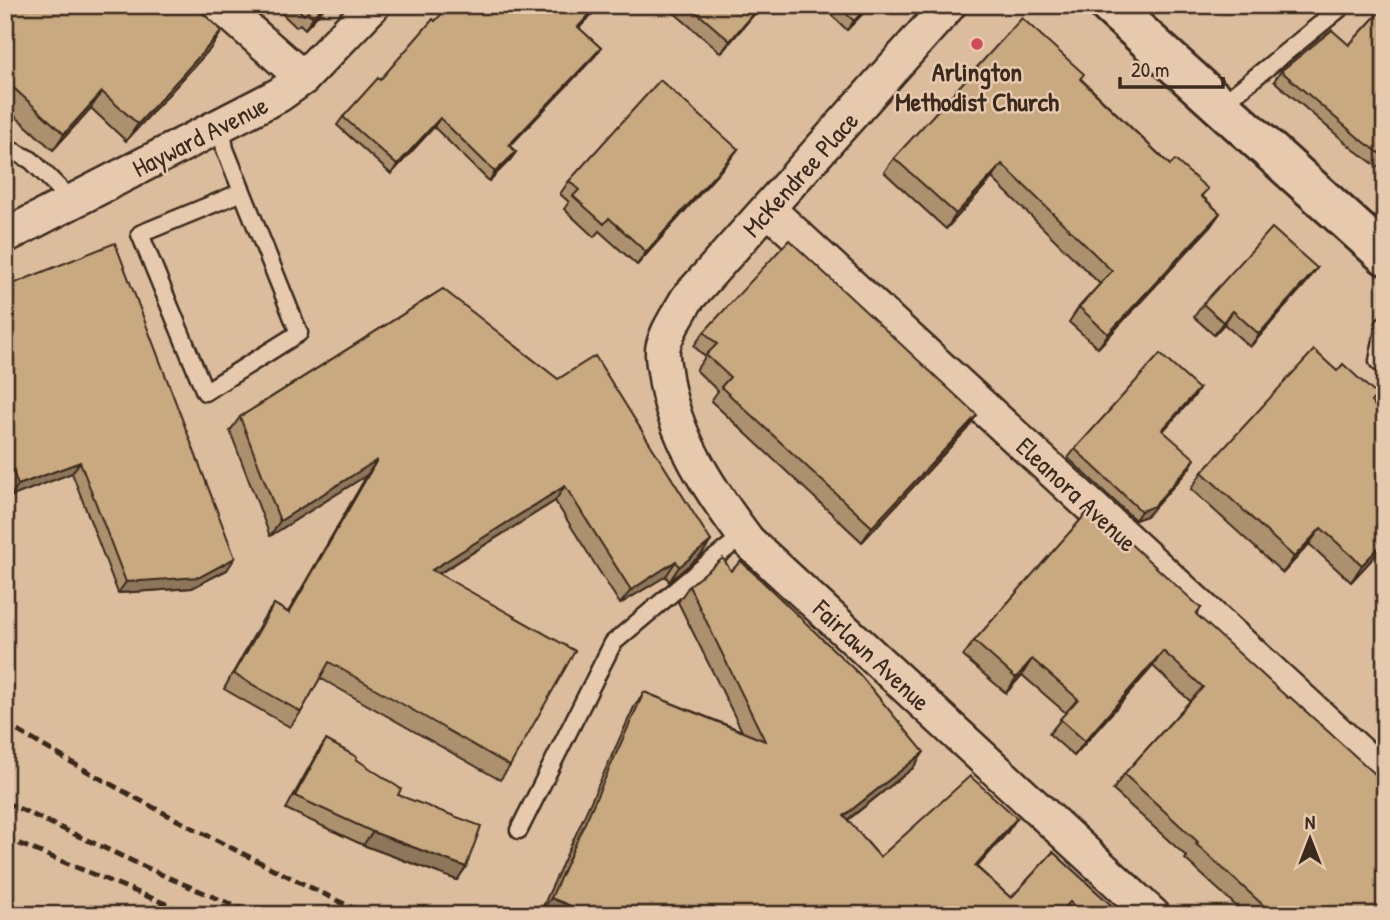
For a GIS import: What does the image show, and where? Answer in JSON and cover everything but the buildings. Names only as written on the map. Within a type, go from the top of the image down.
[{"type":"main road","points":[[1109,5],[1385,255]]},
{"type":"street","points":[[220,5],[303,78]]},
{"type":"street","name":"Hayward Avenue","points":[[5,236],[279,95],[303,78],[373,5]]},
{"type":"street","name":"McKendree Place","points":[[662,350],[671,326],[687,299],[949,5]]},
{"type":"street","name":"Eleanora Avenue","points":[[769,210],[1385,777]]},
{"type":"street","name":"Fairlawn Avenue","points":[[662,350],[668,392],[682,434],[718,502],[744,535],[1153,915]]},
{"type":"lane","points":[[1221,105],[1344,5]]},
{"type":"lane","points":[[221,125],[225,149],[299,333],[205,392],[140,234],[242,192]]},
{"type":"lane","points":[[5,147],[31,160],[72,201]]},
{"type":"lane","points":[[1385,324],[1378,361],[1385,368]]},
{"type":"lane","points":[[519,830],[613,643],[744,535]]},
{"type":"shaded area","points":[[5,5],[1385,5],[1385,915],[5,915]]},
{"type":"railway","points":[[5,723],[138,799],[367,915]]},
{"type":"railway","points":[[5,802],[256,915]]},
{"type":"railway","points":[[5,838],[193,915]]},
{"type":"place","name":"Arlington Methodist Church","points":[[977,44]]}]
